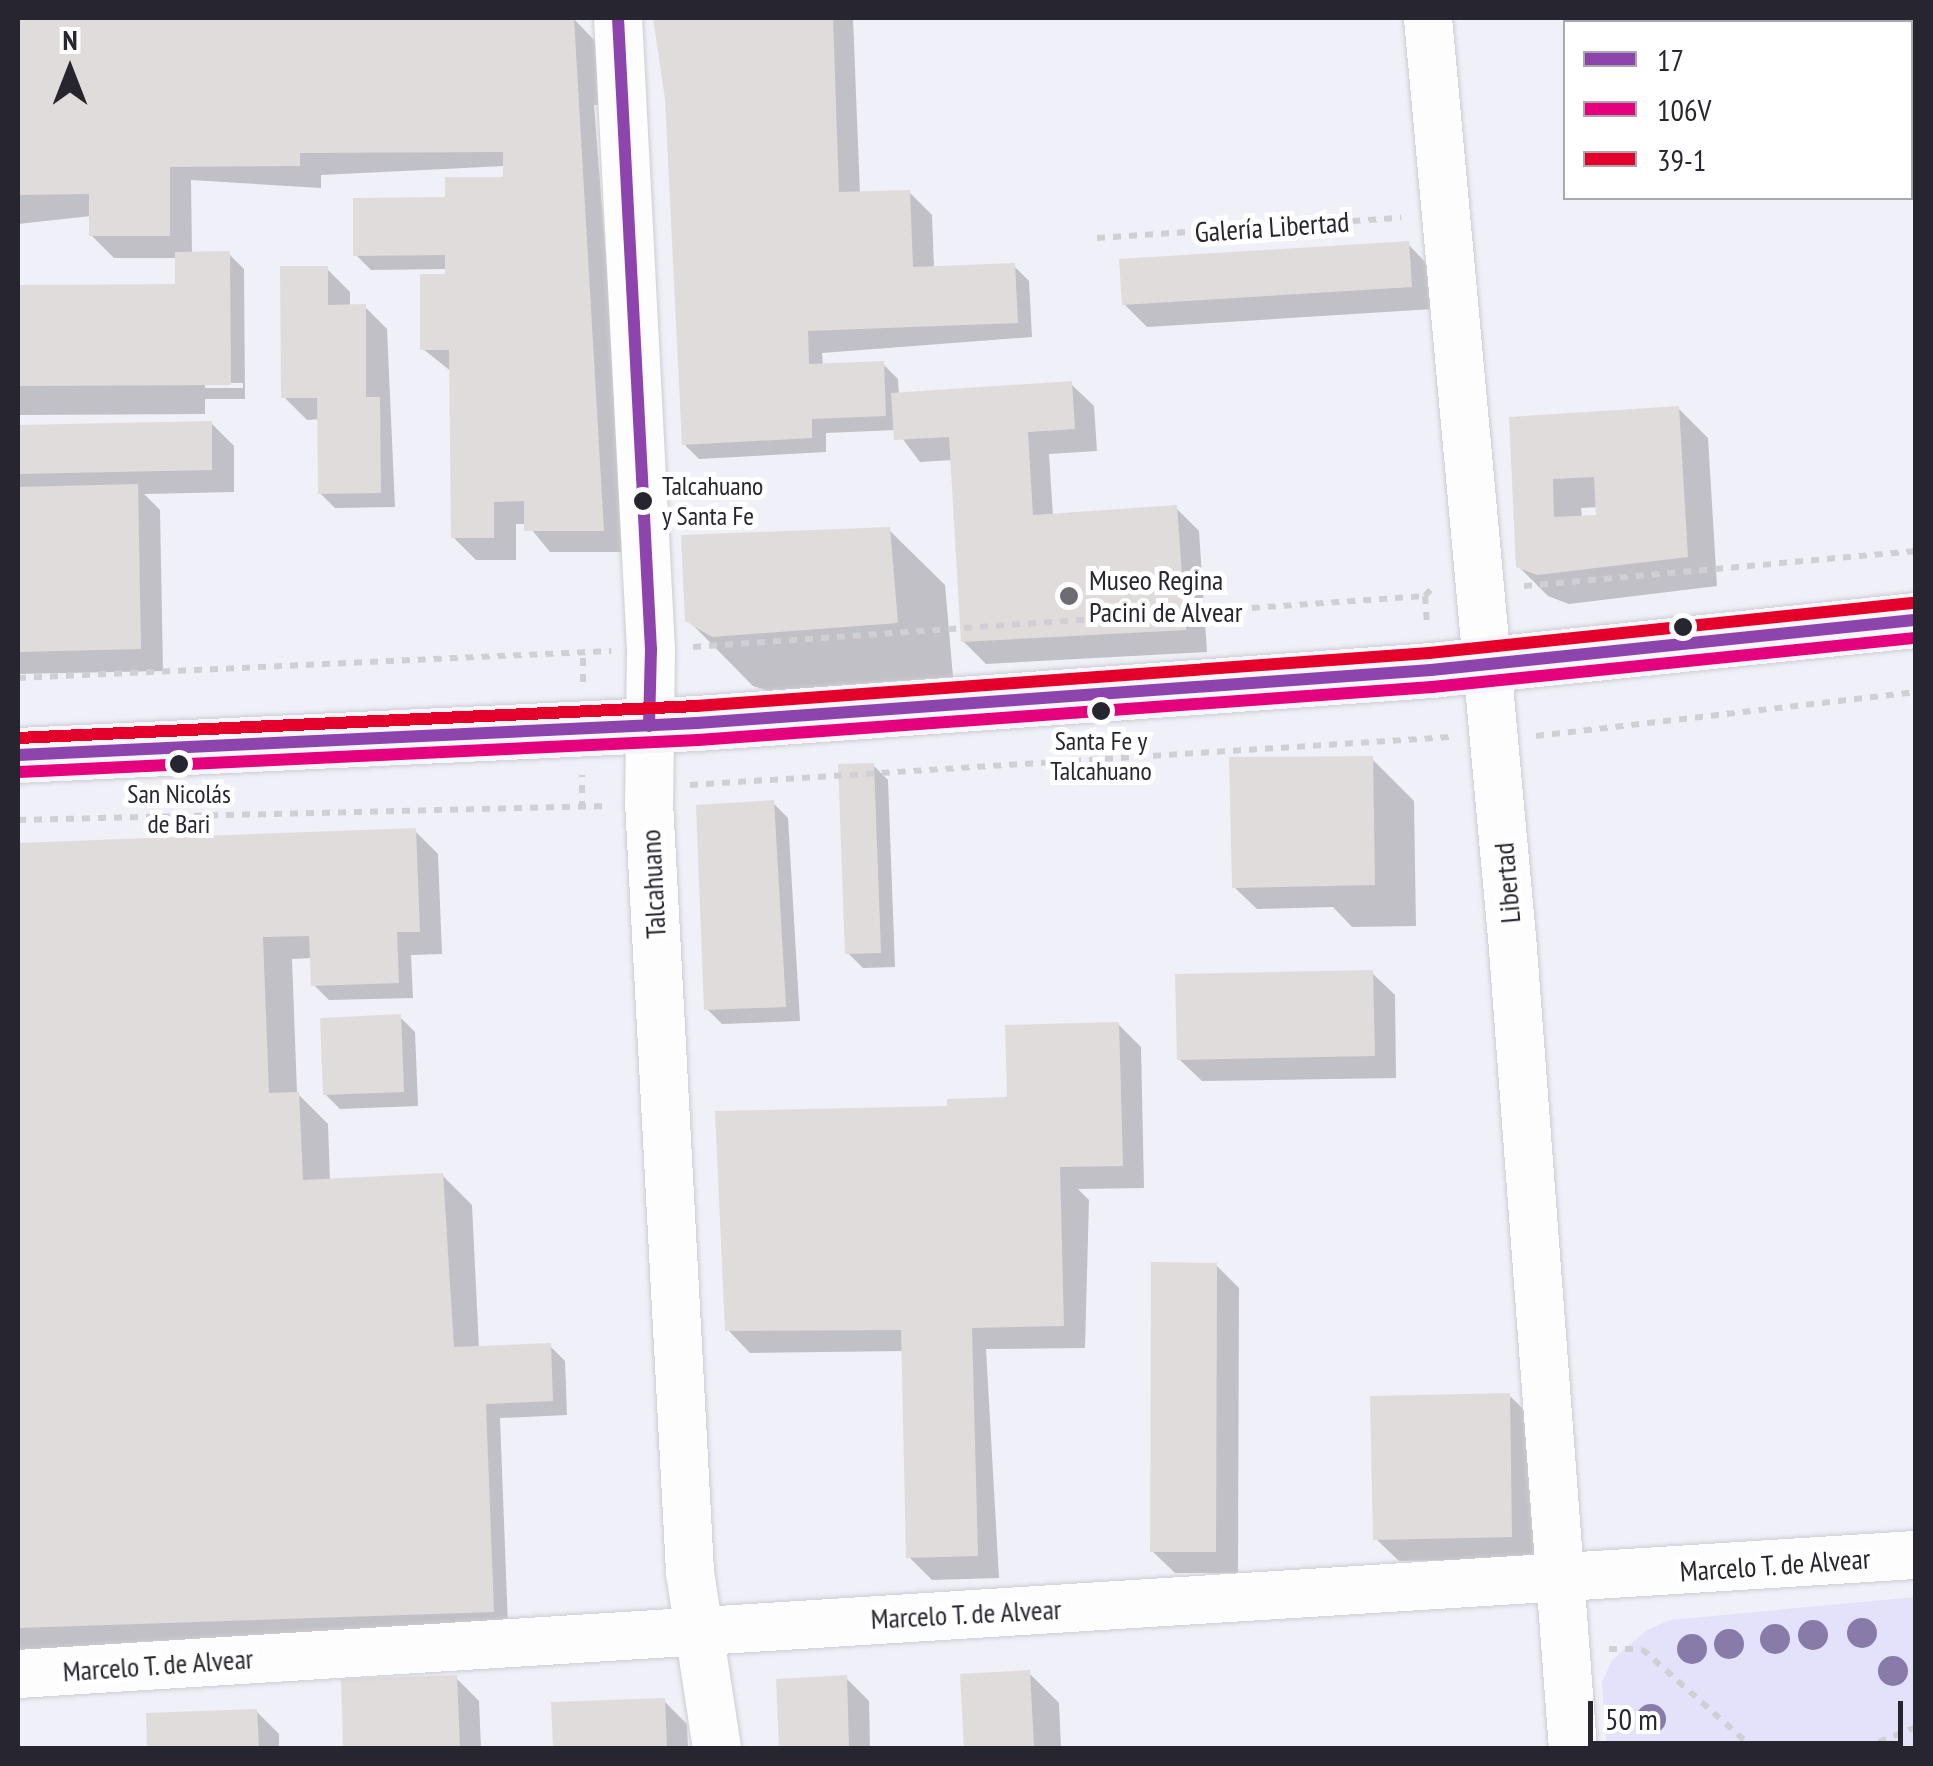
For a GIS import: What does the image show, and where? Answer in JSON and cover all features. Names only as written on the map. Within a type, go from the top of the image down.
[{"type":"main road","points":[[18,755],[649,726],[1488,663],[1916,620]]},
{"type":"street","name":"Talcahuano","points":[[618,18],[651,649],[649,802],[690,1572],[717,1748]]},
{"type":"street","name":"Libertad","points":[[1428,18],[1488,663],[1552,1530],[1562,1581],[1573,1748]]},
{"type":"street","name":"Marcelo T. de Alvear","points":[[18,1674],[701,1629],[1562,1581],[1916,1555]]},
{"type":"path","name":"Galería Libertad","points":[[1096,238],[1447,216]]},
{"type":"path","points":[[18,678],[651,649],[1426,596],[1443,577],[1509,574],[1530,590],[1916,551]]},
{"type":"path","points":[[18,820],[582,809],[649,802],[698,782],[1436,735],[1454,738],[1468,765],[1495,758],[1526,758],[1538,732],[1916,692]]},
{"type":"path","points":[[1568,1649],[1642,1649],[1753,1748]]},
{"type":"path","points":[[1864,1748],[1916,1726]]},
{"type":"shaded area","points":[[1915,1597],[1915,1748],[1607,1748],[1602,1682],[1612,1660],[1647,1630],[1670,1620]]},
{"type":"building","points":[[18,18],[574,18],[604,531],[524,531],[524,501],[494,502],[494,538],[451,538],[449,350],[420,350],[420,274],[445,274],[445,255],[353,256],[353,198],[445,197],[445,177],[503,177],[503,152],[300,153],[300,166],[170,167],[170,236],[89,236],[89,194],[18,195]]},
{"type":"building","points":[[653,18],[833,18],[839,192],[910,190],[913,267],[1015,263],[1018,323],[808,331],[809,364],[884,361],[886,416],[812,419],[812,438],[682,445],[665,99]]},
{"type":"building","points":[[1409,241],[1412,287],[1122,305],[1119,259]]},
{"type":"building","points":[[230,251],[231,385],[18,386],[18,285],[175,284],[175,252]]},
{"type":"building","points":[[280,266],[328,266],[328,305],[366,304],[366,397],[380,397],[381,493],[318,494],[317,398],[281,398]]},
{"type":"building","points":[[1072,381],[1075,429],[1028,432],[1033,515],[1177,505],[1186,630],[961,642],[949,437],[894,440],[891,393]]},
{"type":"building","points":[[1679,406],[1688,557],[1537,575],[1516,567],[1509,417]],"holes":[[[1594,477],[1596,515],[1554,517],[1553,479]]]},
{"type":"building","points":[[212,421],[212,470],[18,474],[18,425]]},
{"type":"building","points":[[138,484],[141,649],[18,652],[18,487]]},
{"type":"building","points":[[890,527],[898,623],[712,637],[685,621],[681,535]]},
{"type":"building","points":[[1373,756],[1375,885],[1232,888],[1229,757]]},
{"type":"building","points":[[874,763],[881,953],[845,954],[838,764]]},
{"type":"building","points":[[774,800],[786,1007],[704,1010],[696,805]]},
{"type":"building","points":[[416,828],[420,932],[397,932],[399,983],[311,986],[309,936],[263,937],[269,1093],[299,1092],[303,1180],[443,1173],[454,1347],[551,1343],[553,1401],[486,1404],[494,1612],[18,1628],[18,843]]},
{"type":"building","points":[[1373,970],[1375,1056],[1177,1060],[1175,974]]},
{"type":"building","points":[[401,1014],[404,1092],[323,1095],[320,1018]]},
{"type":"building","points":[[1119,1022],[1123,1166],[1060,1167],[1064,1326],[972,1328],[978,1556],[906,1558],[901,1330],[725,1331],[715,1111],[947,1106],[947,1099],[1007,1097],[1005,1025]]},
{"type":"building","points":[[1151,1262],[1217,1263],[1216,1552],[1150,1552]]},
{"type":"building","points":[[1510,1393],[1512,1537],[1373,1540],[1370,1396]]},
{"type":"building","points":[[1030,1670],[1034,1748],[964,1748],[960,1674]]},
{"type":"building","points":[[457,1675],[460,1748],[343,1748],[341,1679]]},
{"type":"building","points":[[847,1675],[849,1748],[779,1748],[776,1679]]},
{"type":"building","points":[[665,1698],[667,1748],[553,1748],[551,1702]]},
{"type":"building","points":[[257,1709],[259,1748],[147,1748],[146,1713]]},
{"type":"transit line","name":"17","points":[[618,18],[651,649],[649,726]]},
{"type":"transit line","name":"39-1","points":[[18,738],[696,706],[1429,653],[1914,603]]},
{"type":"transit line","name":"17","points":[[18,755],[697,723],[1431,670],[1916,620]]},
{"type":"transit line","name":"106V","points":[[19,772],[698,740],[1432,687],[1916,638]]},
{"type":"place","name":"Talcahuano y Santa Fe","points":[[643,501]]},
{"type":"place","name":"Museo Regina Pacini de Alvear","points":[[1069,596]]},
{"type":"place","name":"Santa Fe y Talcahuano","points":[[1101,711]]},
{"type":"place","name":"San Nicolás de Bari","points":[[179,764]]}]
